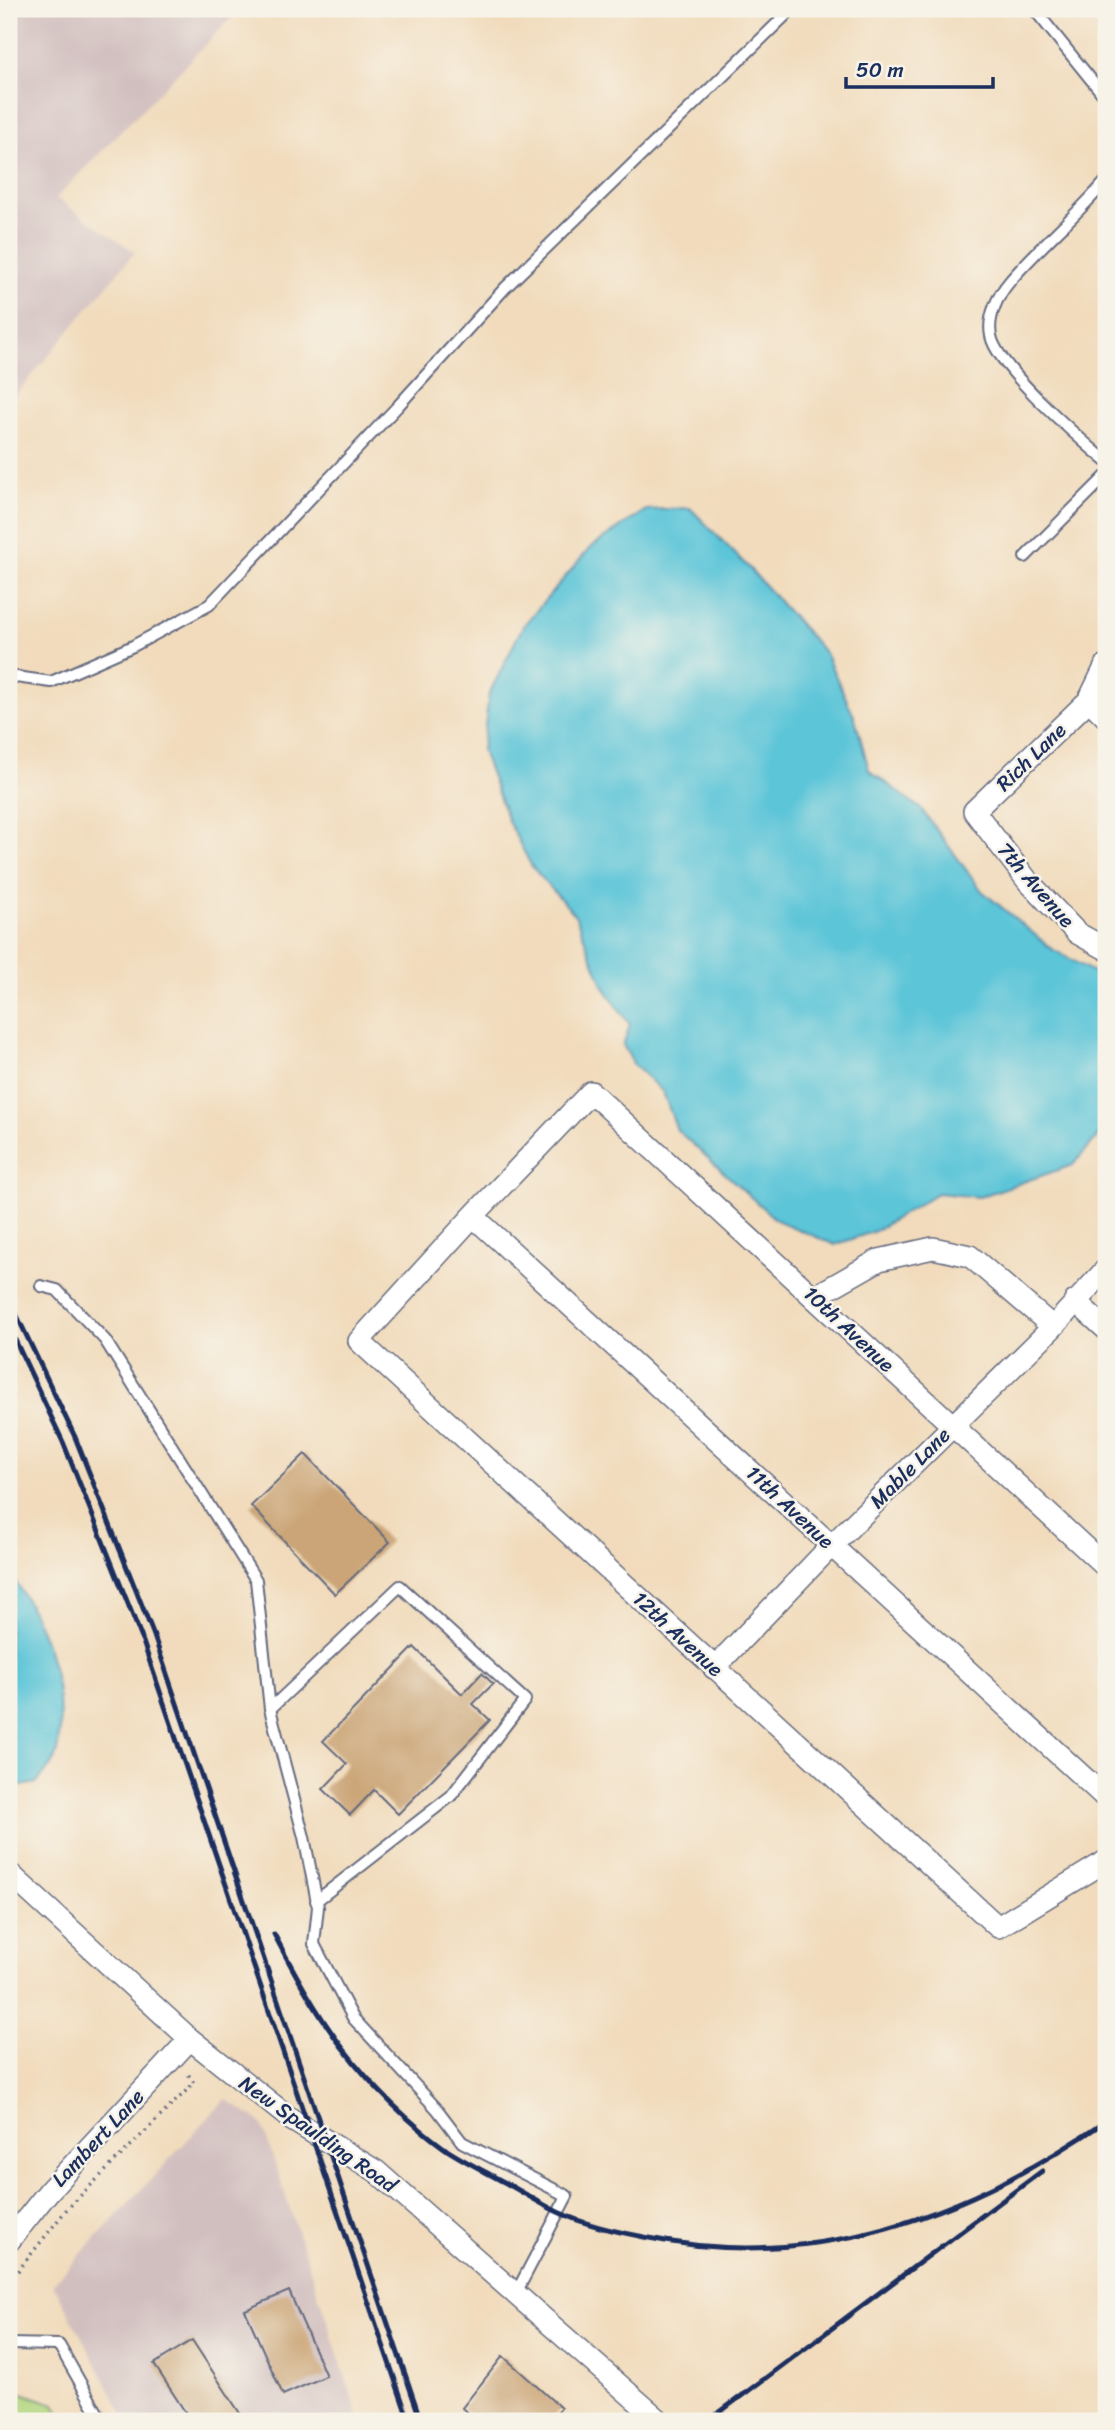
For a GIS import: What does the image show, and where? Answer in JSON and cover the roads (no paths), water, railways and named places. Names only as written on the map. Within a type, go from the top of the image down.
[{"type":"street","name":"Rich Lane","points":[[974,811],[1089,700],[1106,665]]},
{"type":"street","points":[[1089,700],[1106,717]]},
{"type":"street","name":"7th Avenue","points":[[974,811],[1027,880],[1077,933],[1106,948]]},
{"type":"street","name":"10th Avenue","points":[[473,1216],[592,1092],[1106,1567]]},
{"type":"street","name":"12th Avenue","points":[[473,1216],[359,1341],[998,1927],[1106,1861]]},
{"type":"street","name":"11th Avenue","points":[[473,1216],[1106,1798]]},
{"type":"street","points":[[814,1297],[879,1260],[933,1248],[970,1256],[1053,1327]]},
{"type":"street","name":"Mable Lane","points":[[714,1668],[832,1545],[1053,1327],[1106,1269]]},
{"type":"street","points":[[1075,1301],[1106,1329]]},
{"type":"street","name":"New Spaulding Road","points":[[9,1873],[190,2039],[292,2120],[376,2171],[660,2421]]},
{"type":"street","name":"Lambert Lane","points":[[9,2241],[50,2190],[190,2039]]},
{"type":"lane","points":[[9,676],[51,682],[133,646],[209,605],[397,407],[505,288],[792,9]]},
{"type":"lane","points":[[1034,9],[1106,98]]},
{"type":"lane","points":[[1106,181],[1085,206],[1010,281],[998,297],[990,335],[1012,370],[1075,435],[1106,461]]},
{"type":"lane","points":[[1025,557],[1106,476]]},
{"type":"lane","points":[[41,1286],[57,1290],[105,1340],[256,1580],[270,1709],[304,1837],[318,1907],[314,1944],[353,2018],[463,2141],[567,2196],[515,2295]]},
{"type":"lane","points":[[270,1709],[400,1586],[525,1700],[451,1796],[316,1901]]},
{"type":"lane","points":[[9,2344],[59,2345],[102,2421]]},
{"type":"water","points":[[690,508],[750,569],[825,653],[855,718],[869,770],[921,809],[982,891],[1052,949],[1095,973],[1106,983],[1106,1127],[1073,1165],[979,1197],[937,1193],[875,1231],[835,1245],[776,1220],[677,1130],[663,1092],[634,1065],[623,1045],[630,1025],[604,987],[575,915],[532,867],[509,823],[482,751],[489,694],[523,626],[590,548],[646,510]]},
{"type":"water","points":[[9,1571],[30,1607],[46,1644],[57,1684],[60,1725],[53,1762],[36,1783],[17,1787],[9,1784]]},
{"type":"railway","points":[[9,1299],[75,1437],[153,1633],[421,2421]]},
{"type":"railway","points":[[9,1327],[63,1442],[141,1636],[409,2421]]},
{"type":"railway","points":[[274,1934],[297,1977],[342,2047],[378,2089],[432,2139],[454,2154],[579,2221],[644,2237],[707,2246],[768,2247],[828,2241],[887,2228],[944,2209],[999,2184],[1053,2155],[1106,2121]]},
{"type":"railway","points":[[708,2421],[1042,2171]]}]
